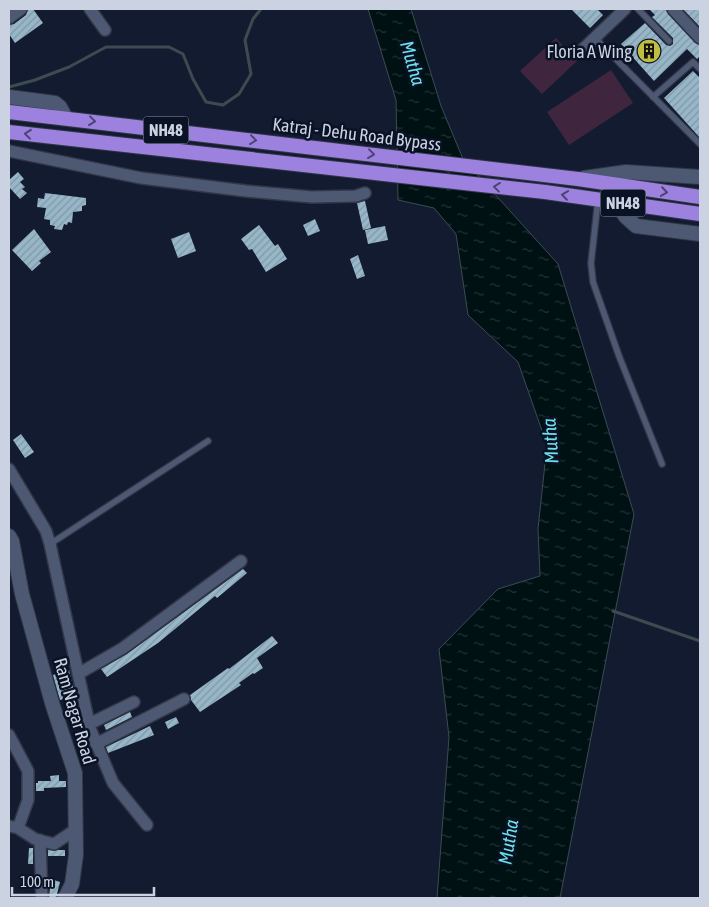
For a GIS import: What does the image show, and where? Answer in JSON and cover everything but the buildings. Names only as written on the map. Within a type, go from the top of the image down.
[{"type":"highway","name":"Katraj - Dehu Road Bypass","points":[[9,112],[578,179],[700,197]]},
{"type":"highway","name":"Katraj - Dehu Road Bypass","points":[[9,132],[545,192],[700,214]]},
{"type":"street","points":[[9,18],[21,9]]},
{"type":"street","points":[[90,9],[105,30]]},
{"type":"street","points":[[583,49],[626,9]]},
{"type":"street","points":[[673,9],[700,37]]},
{"type":"street","points":[[9,96],[55,103],[66,118]]},
{"type":"street","points":[[9,151],[141,178],[246,191],[312,197],[356,196],[366,193]]},
{"type":"street","points":[[578,179],[626,172],[700,177]]},
{"type":"street","points":[[615,202],[626,217],[636,226],[700,234]]},
{"type":"street","points":[[9,469],[46,531],[89,724],[96,744],[113,783],[147,825]]},
{"type":"street","name":"Ram Nagar Road","points":[[9,536],[12,541],[22,594],[52,703],[75,773],[76,855],[72,884],[65,898]]},
{"type":"street","points":[[78,674],[123,648],[241,561]]},
{"type":"street","points":[[96,744],[184,699]]},
{"type":"street","points":[[89,724],[134,702]]},
{"type":"street","points":[[9,735],[28,771],[28,800],[14,827],[34,839],[54,844],[75,830]]},
{"type":"street","points":[[40,840],[42,898]]},
{"type":"lane","points":[[638,9],[669,41]]},
{"type":"lane","points":[[595,38],[700,144]]},
{"type":"lane","points":[[653,97],[693,62],[700,70]]},
{"type":"lane","points":[[598,200],[591,263],[593,282],[619,356],[662,464]]},
{"type":"lane","points":[[50,544],[208,441]]},
{"type":"shaded area","points":[[556,38],[577,61],[542,94],[520,71]]},
{"type":"shaded area","points":[[611,70],[633,103],[569,145],[547,112]]},
{"type":"water","name":"Mutha","points":[[368,9],[411,9],[441,106],[463,159],[558,264],[634,514],[560,898],[437,898],[449,737],[439,649],[498,589],[540,576],[538,529],[547,445],[518,362],[468,315],[456,234],[434,208],[398,200],[396,100]]},
{"type":"waterway","points":[[9,87],[35,80],[69,67],[106,47],[169,47],[183,54],[193,79],[206,102],[223,105],[239,94],[251,74],[245,40],[253,19],[261,9]]},
{"type":"waterway","points":[[613,611],[700,641]]},
{"type":"place","name":"Floria A Wing","points":[[649,51]]}]
